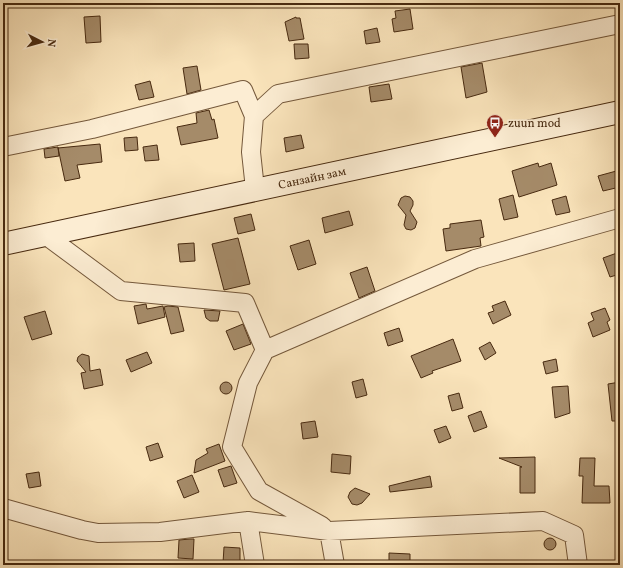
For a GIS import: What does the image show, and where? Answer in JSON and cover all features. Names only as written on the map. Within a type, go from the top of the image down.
[{"type":"main road","name":"Санзайн зам","points":[[3,244],[44,234],[620,112]]},
{"type":"street","points":[[254,116],[278,94],[620,24]]},
{"type":"street","points":[[3,147],[92,129],[243,90],[254,116],[251,152],[255,189]]},
{"type":"street","points":[[329,531],[258,491],[232,447],[248,383],[264,350],[475,259],[620,218]]},
{"type":"street","points":[[44,234],[121,292],[245,304],[264,350]]},
{"type":"street","points":[[3,508],[98,533],[160,532],[248,522],[329,531],[543,521],[574,535],[578,565]]},
{"type":"street","points":[[248,522],[255,565]]},
{"type":"street","points":[[329,531],[335,565]]},
{"type":"building","points":[[410,9],[413,29],[394,32],[392,19],[396,18],[395,11]]},
{"type":"building","points":[[100,16],[101,42],[86,43],[84,17]]},
{"type":"building","points":[[296,17],[300,18],[304,39],[289,41],[285,22]]},
{"type":"building","points":[[377,28],[380,42],[366,44],[364,31]]},
{"type":"building","points":[[294,44],[308,44],[309,58],[295,59]]},
{"type":"building","points":[[482,63],[487,92],[466,98],[461,67]]},
{"type":"building","points":[[197,66],[201,90],[187,94],[183,68]]},
{"type":"building","points":[[150,81],[154,97],[139,100],[135,85]]},
{"type":"building","points":[[389,84],[392,99],[371,102],[369,87]]},
{"type":"building","points":[[209,110],[212,120],[214,119],[218,138],[181,145],[177,127],[197,123],[196,113]]},
{"type":"building","points":[[301,135],[304,148],[286,152],[284,138]]},
{"type":"building","points":[[137,137],[138,150],[125,151],[124,138]]},
{"type":"building","points":[[100,144],[102,162],[77,165],[80,178],[65,181],[58,148]]},
{"type":"building","points":[[157,145],[159,160],[145,161],[143,147]]},
{"type":"building","points":[[58,147],[59,156],[45,158],[44,149]]},
{"type":"building","points":[[538,163],[539,167],[551,163],[557,185],[519,197],[512,171]]},
{"type":"building","points":[[620,170],[620,187],[603,191],[598,176]]},
{"type":"building","points":[[513,195],[518,217],[504,220],[499,199]]},
{"type":"building","points":[[405,196],[410,197],[413,201],[410,211],[417,222],[415,228],[411,230],[406,229],[404,225],[406,215],[398,205],[401,198]]},
{"type":"building","points":[[566,196],[570,212],[556,215],[552,200]]},
{"type":"building","points":[[349,211],[353,225],[325,233],[322,218]]},
{"type":"building","points":[[251,214],[255,230],[238,234],[234,218]]},
{"type":"building","points":[[481,220],[484,237],[480,238],[481,246],[446,251],[443,229],[450,228],[450,224]]},
{"type":"building","points":[[238,238],[250,284],[224,290],[212,244]]},
{"type":"building","points":[[309,240],[316,264],[298,270],[290,246]]},
{"type":"building","points":[[194,243],[195,261],[180,262],[178,244]]},
{"type":"building","points":[[617,253],[620,261],[620,274],[610,277],[603,258]]},
{"type":"building","points":[[367,267],[375,291],[359,298],[350,273]]},
{"type":"building","points":[[505,301],[511,315],[493,324],[488,313],[494,311],[492,306]]},
{"type":"building","points":[[146,304],[147,309],[163,306],[165,317],[138,324],[134,306]]},
{"type":"building","points":[[164,307],[178,307],[184,331],[171,334]]},
{"type":"building","points":[[605,308],[610,320],[607,322],[610,330],[593,337],[588,323],[594,320],[591,313]]},
{"type":"building","points":[[204,310],[220,311],[218,321],[210,321],[206,318]]},
{"type":"building","points":[[45,311],[52,334],[32,340],[24,317]]},
{"type":"building","points":[[243,324],[251,344],[234,350],[226,331]]},
{"type":"building","points":[[399,328],[403,341],[388,346],[384,333]]},
{"type":"building","points":[[453,339],[461,361],[432,371],[433,373],[421,378],[411,356]]},
{"type":"building","points":[[490,342],[496,353],[485,360],[479,348]]},
{"type":"building","points":[[147,352],[152,363],[131,372],[126,360]]},
{"type":"building","points":[[82,354],[89,356],[90,371],[100,369],[103,385],[84,389],[81,373],[86,372],[77,361],[78,357]]},
{"type":"building","points":[[556,359],[558,371],[546,374],[543,362]]},
{"type":"building","points":[[363,379],[367,395],[356,398],[352,382]]},
{"type":"building","points":[[226,382],[230,384],[232,388],[230,392],[226,394],[222,392],[220,388],[222,384]]},
{"type":"building","points":[[620,382],[620,421],[612,421],[608,384]]},
{"type":"building","points":[[568,386],[570,413],[555,418],[552,387]]},
{"type":"building","points":[[459,393],[463,408],[452,411],[448,396]]},
{"type":"building","points":[[481,411],[487,427],[474,432],[468,416]]},
{"type":"building","points":[[315,421],[318,437],[303,439],[301,423]]},
{"type":"building","points":[[446,426],[451,438],[439,443],[434,430]]},
{"type":"building","points":[[158,443],[163,457],[150,461],[146,447]]},
{"type":"building","points":[[219,444],[225,461],[194,473],[196,460],[208,453],[206,449]]},
{"type":"building","points":[[332,454],[351,456],[350,474],[331,472]]},
{"type":"building","points":[[535,457],[535,493],[520,493],[520,467],[522,467],[499,458]]},
{"type":"building","points":[[580,458],[595,458],[594,486],[609,486],[610,503],[582,503],[583,476],[579,476]]},
{"type":"building","points":[[231,466],[237,483],[224,487],[218,470]]},
{"type":"building","points":[[39,472],[41,486],[29,488],[26,474]]},
{"type":"building","points":[[192,475],[199,492],[184,498],[177,481]]},
{"type":"building","points":[[430,476],[432,487],[390,492],[389,486]]},
{"type":"building","points":[[355,488],[370,494],[362,503],[357,505],[352,504],[348,497],[350,492]]},
{"type":"building","points":[[548,538],[552,538],[556,544],[552,550],[548,550],[544,546],[544,542]]},
{"type":"building","points":[[194,539],[193,559],[178,558],[179,540]]},
{"type":"building","points":[[224,547],[240,548],[240,564],[223,563]]},
{"type":"building","points":[[389,553],[410,554],[410,565],[389,565]]},
{"type":"place","name":"zuun mod","points":[[495,138]]}]
